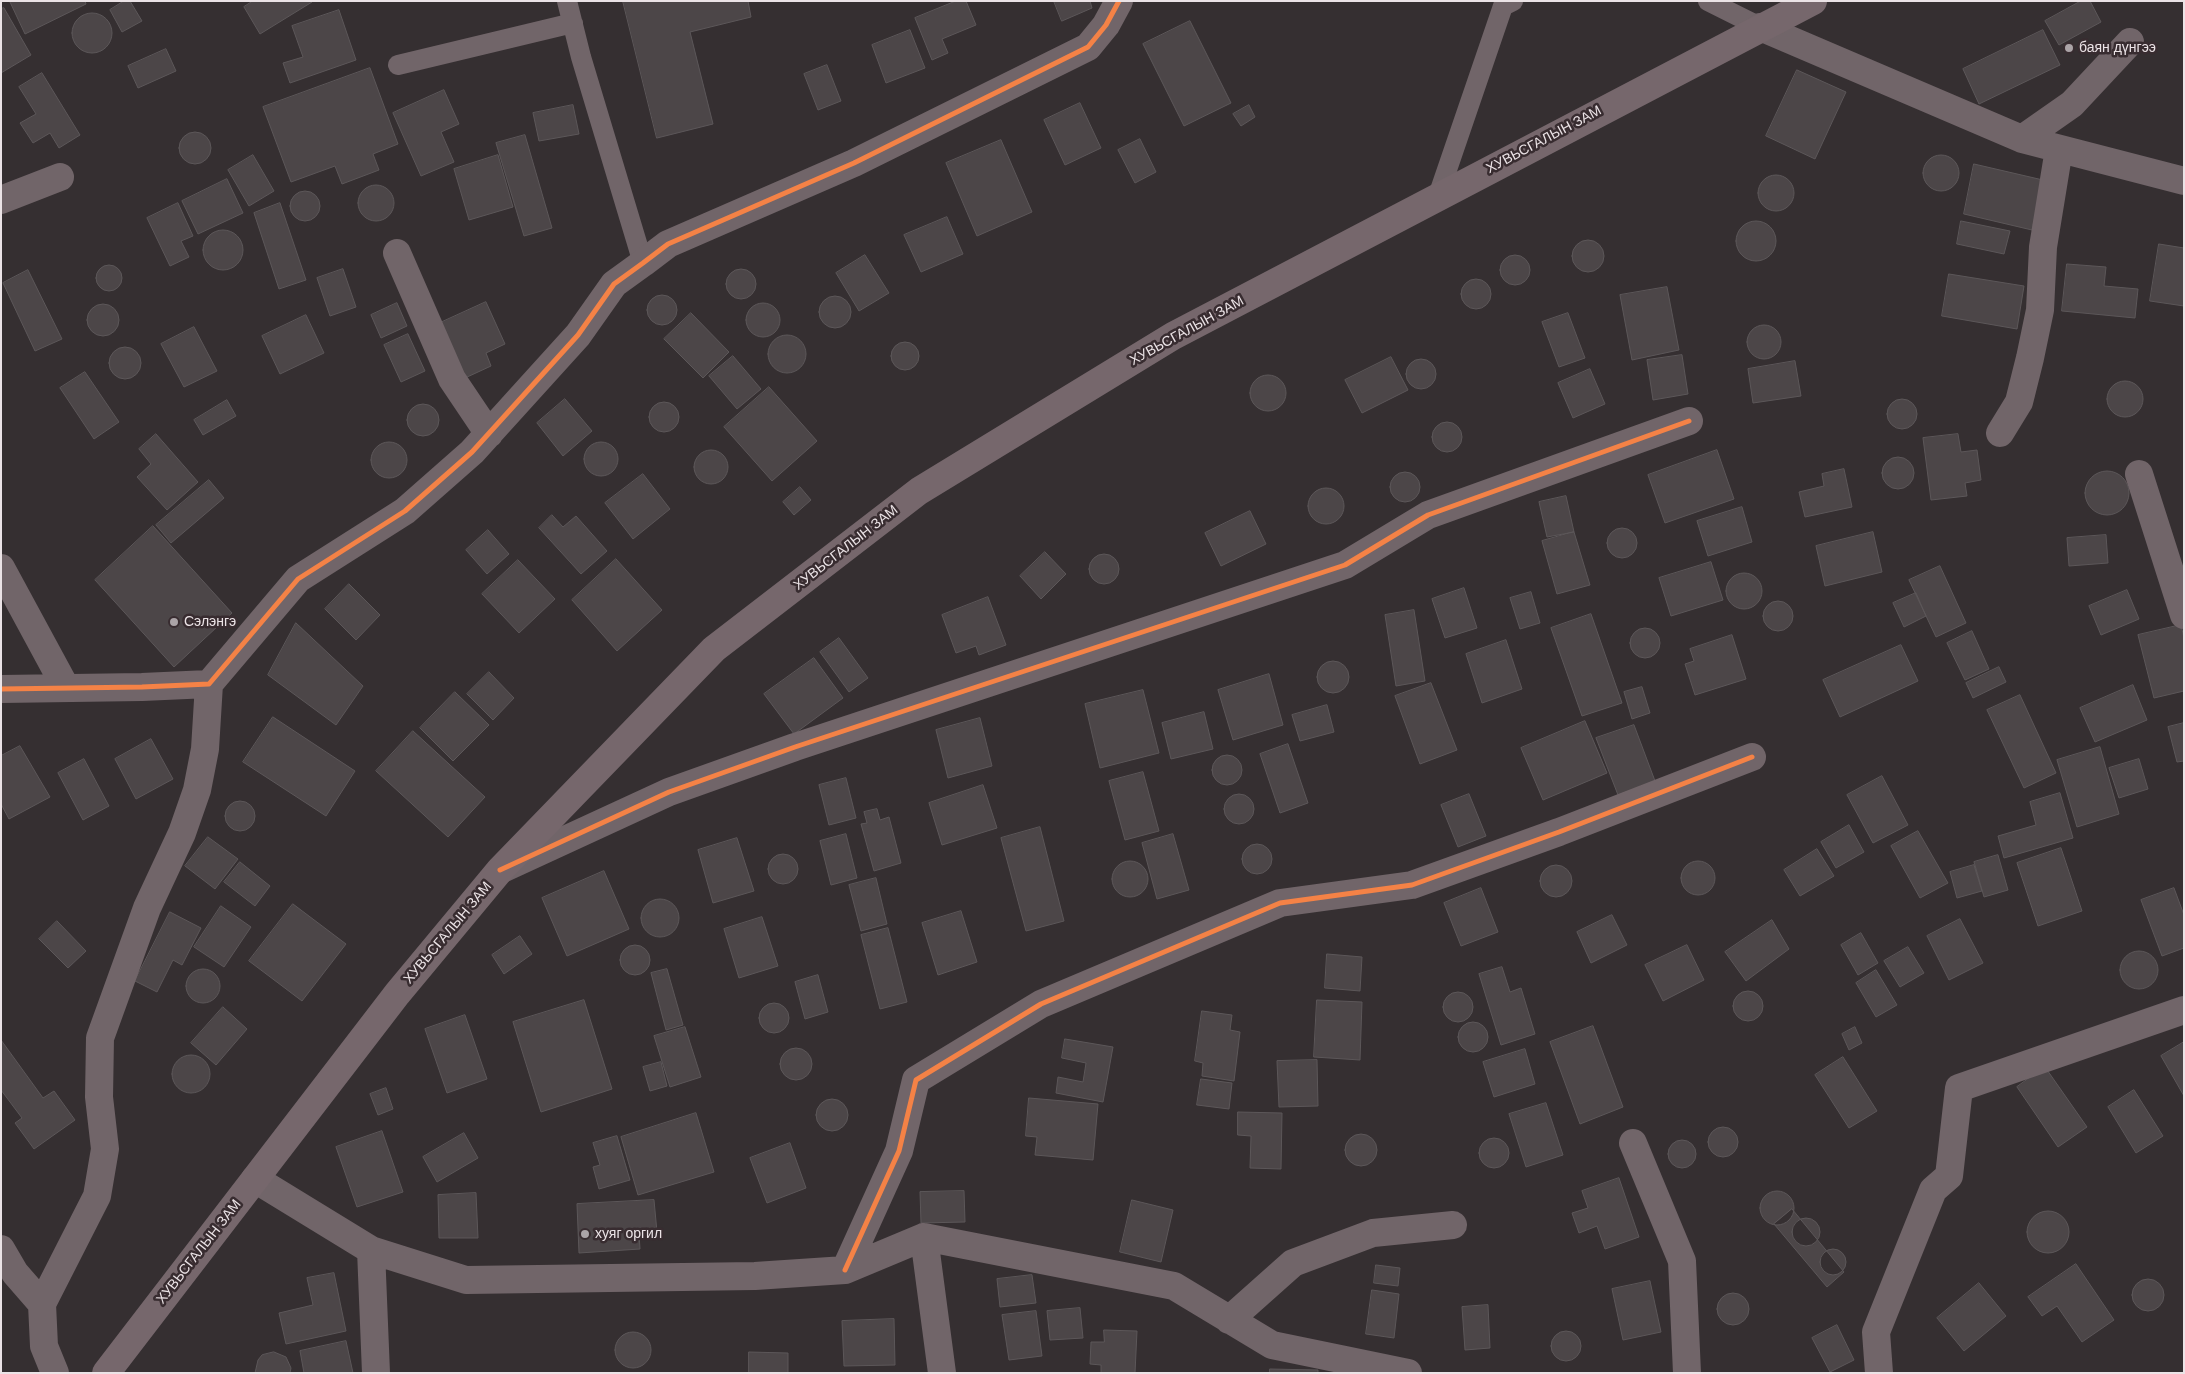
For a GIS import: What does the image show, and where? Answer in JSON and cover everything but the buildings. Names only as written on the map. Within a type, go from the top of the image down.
[{"type":"main road","name":"ХУВЬСГАЛЫН ЗАМ","points":[[106,1373],[398,994],[500,870],[714,649],[919,491],[1173,336],[1760,27],[1813,1]]},
{"type":"street","points":[[55,1373],[44,1346],[42,1304],[98,1196],[105,1149],[99,1098],[100,1038],[147,908],[182,833],[197,790],[205,749],[209,684],[298,579],[405,511],[472,452],[578,335],[614,284],[668,244],[854,163],[1088,47],[1106,25],[1119,1]]},
{"type":"street","points":[[1760,27],[2022,139],[2184,181]]},
{"type":"street","points":[[2022,139],[2072,104],[2130,42]]},
{"type":"street","points":[[2000,433],[2019,402],[2040,310],[2043,247],[2059,149]]},
{"type":"street","points":[[1,200],[60,177]]},
{"type":"street","points":[[398,253],[452,380],[489,434]]},
{"type":"street","points":[[500,870],[669,792],[795,746],[1345,565],[1428,515],[1689,421]]},
{"type":"street","points":[[2139,474],[2184,615]]},
{"type":"street","points":[[1,568],[66,688]]},
{"type":"street","points":[[1,689],[209,684]]},
{"type":"street","points":[[846,1270],[899,1151],[916,1080],[1041,1004],[1280,904],[1412,885],[1559,832],[1752,757]]},
{"type":"street","points":[[1879,1373],[1876,1332],[1933,1190],[1949,1176],[1959,1088],[2184,1010]]},
{"type":"street","points":[[1633,1142],[1682,1261],[1687,1373]]},
{"type":"street","points":[[255,1179],[370,1250],[466,1280],[755,1276],[846,1270],[924,1237],[1174,1286],[1272,1345],[1408,1373]]},
{"type":"street","points":[[1229,1320],[1293,1264],[1373,1233],[1453,1225]]},
{"type":"street","points":[[924,1237],[942,1373]]},
{"type":"street","points":[[1,1249],[15,1273],[42,1304]]},
{"type":"street","points":[[370,1250],[376,1373]]},
{"type":"lane","points":[[567,1],[643,263]]},
{"type":"lane","points":[[1438,196],[1504,6],[1513,1]]},
{"type":"lane","points":[[1708,1],[1760,27]]},
{"type":"lane","points":[[398,65],[573,23]]},
{"type":"cycle path","points":[[1,689],[209,684],[298,579],[405,511],[472,452],[578,335],[614,284],[668,244],[854,163],[1088,47],[1106,25],[1119,1]]},
{"type":"cycle path","points":[[500,870],[669,792],[795,747],[1345,565],[1428,515],[1689,421]]},
{"type":"cycle path","points":[[845,1270],[899,1151],[916,1080],[1041,1004],[1280,903],[1412,885],[1559,832],[1752,757]]},
{"type":"place","name":"баян дүнгээ","points":[[2069,48]]},
{"type":"place","name":"Сэлэнгэ","points":[[174,622]]},
{"type":"place","name":"хуяг оргил","points":[[585,1234]]}]
